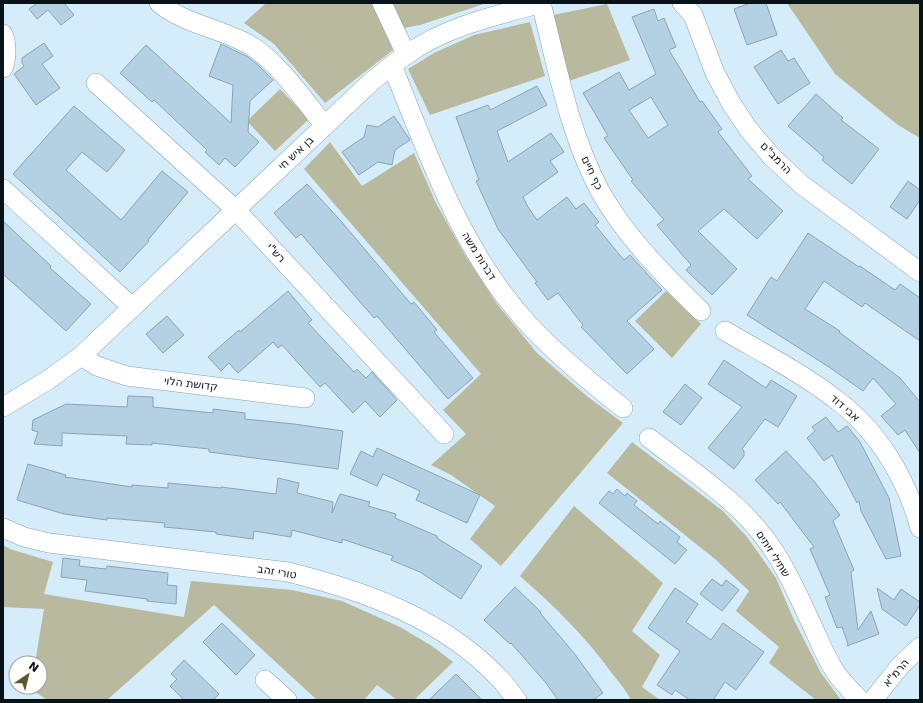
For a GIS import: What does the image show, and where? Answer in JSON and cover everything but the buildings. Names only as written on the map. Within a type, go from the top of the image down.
[{"type":"street","points":[[158,3],[178,16],[243,41],[259,51],[283,75],[325,126]]},
{"type":"street","name":"דברות משה","points":[[382,3],[436,175],[454,214],[478,256],[503,292],[529,325],[563,359],[623,408]]},
{"type":"street","name":"בן איש חי","points":[[81,356],[372,81],[399,60],[432,39],[462,27],[496,15],[542,3]]},
{"type":"street","name":"כף חיים","points":[[542,3],[571,121],[585,158],[600,191],[633,238],[673,284],[701,311]]},
{"type":"street","name":"הרמב\"ם","points":[[682,3],[693,15],[715,73],[731,102],[749,130],[772,156],[802,185],[920,272]]},
{"type":"street","points":[[3,34],[6,42],[5,64],[3,68]]},
{"type":"street","name":"רש\"י","points":[[96,83],[236,210],[444,434]]},
{"type":"street","points":[[3,189],[132,307]]},
{"type":"street","name":"אבי דוד","points":[[725,331],[812,382],[835,398],[860,421],[884,448],[914,506],[920,528]]},
{"type":"street","points":[[3,407],[43,384],[81,356]]},
{"type":"street","name":"קדושת הלוי","points":[[81,356],[97,366],[127,376],[305,398]]},
{"type":"street","name":"שתילי זיתים","points":[[649,438],[728,499],[759,531],[774,551],[789,577],[835,672],[860,700]]},
{"type":"street","name":"טורי זהב","points":[[3,528],[24,537],[49,543],[288,572],[359,592],[426,622],[456,641],[500,679],[517,700]]},
{"type":"street","name":"הרמ\"א","points":[[873,700],[900,666],[920,647]]},
{"type":"street","points":[[265,680],[287,700]]},
{"type":"green space","points":[[266,3],[372,3],[393,50],[325,103],[274,44],[244,23]]},
{"type":"green space","points":[[389,3],[487,3],[420,25],[399,29]]},
{"type":"green space","points":[[787,3],[920,3],[920,138],[898,125],[835,74]]},
{"type":"green space","points":[[607,4],[630,60],[569,81],[553,15]]},
{"type":"green space","points":[[530,22],[545,76],[430,115],[408,69],[434,53],[474,35]]},
{"type":"green space","points":[[280,89],[309,119],[275,151],[247,121]]},
{"type":"green space","points":[[330,142],[362,186],[414,153],[436,203],[465,255],[497,304],[537,353],[588,397],[623,423],[501,566],[470,539],[495,506],[451,475],[431,465],[466,434],[443,410],[481,374],[304,169]]},
{"type":"green space","points":[[666,291],[701,324],[672,358],[635,321]]},
{"type":"green space","points":[[632,442],[723,511],[747,537],[776,578],[794,620],[821,673],[841,700],[816,700],[769,663],[779,647],[736,611],[749,591],[715,559],[607,473]]},
{"type":"green space","points":[[574,506],[663,583],[632,631],[660,655],[642,687],[660,700],[631,700],[601,659],[580,634],[557,610],[520,576]]},
{"type":"green space","points":[[3,545],[10,549],[53,562],[44,594],[184,617],[191,581],[292,590],[342,601],[400,627],[432,646],[453,662],[414,700],[397,700],[377,685],[364,700],[317,700],[214,605],[107,700],[47,700],[40,695],[48,695],[48,655],[36,655],[44,609],[3,607]]}]
